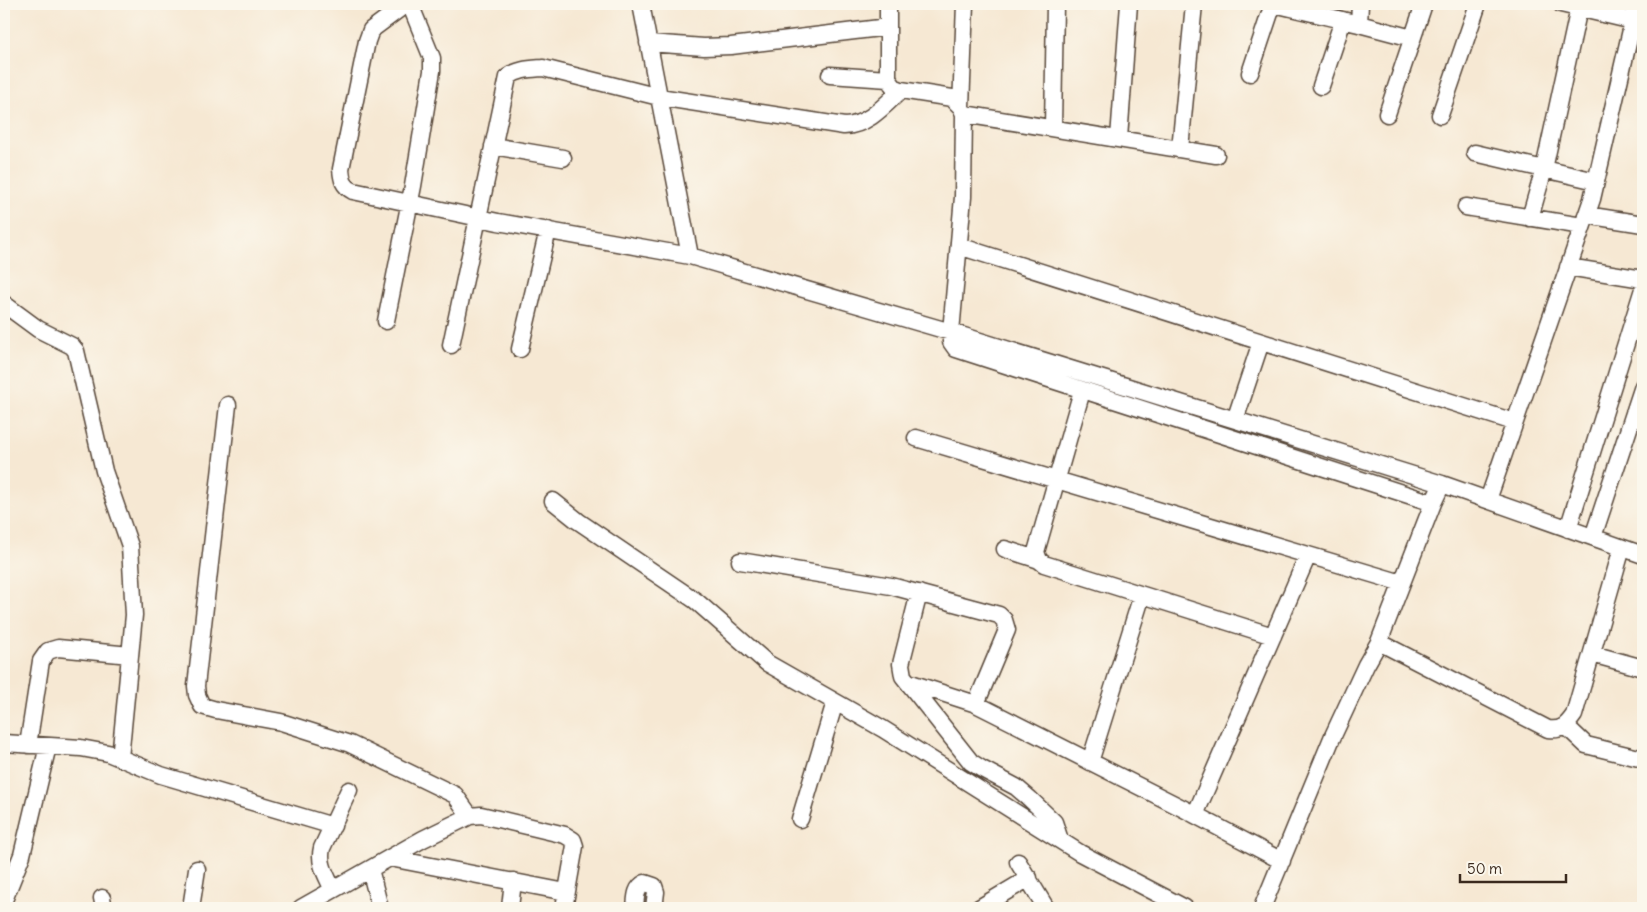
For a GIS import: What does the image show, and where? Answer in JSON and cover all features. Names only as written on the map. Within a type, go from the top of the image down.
[{"type":"street","points":[[406,4],[371,30],[366,41],[341,169],[342,179],[346,187],[353,191],[478,218],[690,256],[951,332],[1290,436],[1442,484],[1643,555]]},
{"type":"street","points":[[386,321],[432,71],[432,58],[410,4]]},
{"type":"street","points":[[641,4],[690,256]]},
{"type":"street","points":[[888,4],[888,79],[894,87],[952,98],[962,111],[1216,155]]},
{"type":"street","points":[[965,4],[962,111],[963,197],[951,332],[951,342],[956,349],[1433,503]]},
{"type":"street","points":[[1053,128],[1055,4]]},
{"type":"street","points":[[1119,138],[1129,4]]},
{"type":"street","points":[[1180,149],[1194,4]]},
{"type":"street","points":[[1321,86],[1360,4]]},
{"type":"street","points":[[1388,114],[1424,4]]},
{"type":"street","points":[[1440,115],[1478,4]]},
{"type":"street","points":[[1561,4],[1633,21]]},
{"type":"street","points":[[1488,500],[1596,181],[1637,4]]},
{"type":"street","points":[[1250,73],[1281,5],[1412,38]]},
{"type":"street","points":[[1530,218],[1544,169],[1579,8]]},
{"type":"street","points":[[648,44],[704,47],[731,46],[888,27]]},
{"type":"street","points":[[451,345],[508,77],[513,73],[526,69],[543,68],[659,97],[844,126],[853,126],[871,118],[902,90]]},
{"type":"street","points":[[830,75],[888,79]]},
{"type":"street","points":[[493,146],[564,158]]},
{"type":"street","points":[[1475,153],[1596,181]]},
{"type":"street","points":[[1466,207],[1530,218],[1643,224]]},
{"type":"street","points":[[520,349],[548,230]]},
{"type":"street","points":[[959,246],[1514,422]]},
{"type":"street","points":[[1568,267],[1643,279]]},
{"type":"street","points":[[1568,528],[1643,288]]},
{"type":"street","points":[[4,304],[38,329],[72,346],[78,356],[97,446],[130,546],[134,615],[120,758]]},
{"type":"street","points":[[1235,420],[1261,342]]},
{"type":"street","points":[[1593,538],[1643,386]]},
{"type":"street","points":[[1039,560],[1036,552],[1082,391]]},
{"type":"street","points":[[228,405],[196,686],[199,701],[202,706],[216,710],[281,722],[350,744],[455,795],[470,816]]},
{"type":"street","points":[[1282,454],[1290,436]]},
{"type":"street","points":[[916,438],[1402,582]]},
{"type":"street","points":[[1262,908],[1332,738],[1366,665],[1379,642],[1442,484]]},
{"type":"street","points":[[553,501],[696,601],[767,663],[884,729],[1080,853],[1185,908]]},
{"type":"street","points":[[1379,642],[1548,729],[1556,730],[1566,726],[1574,714],[1622,548]]},
{"type":"street","points":[[1005,549],[1039,560],[1044,564],[1273,636]]},
{"type":"street","points":[[1195,814],[1308,555]]},
{"type":"street","points":[[740,561],[891,586],[999,616],[1004,620],[1007,630],[976,704]]},
{"type":"street","points":[[919,593],[901,664],[904,676],[971,762],[1016,787],[1030,799],[1054,822],[1060,840]]},
{"type":"street","points":[[1090,762],[1142,594]]},
{"type":"street","points":[[28,745],[41,661],[48,651],[58,648],[130,655]]},
{"type":"street","points":[[1592,654],[1643,668]]},
{"type":"street","points":[[908,682],[976,704],[1195,814],[1282,861]]},
{"type":"street","points":[[800,819],[835,702]]},
{"type":"street","points":[[1566,726],[1586,745],[1643,759]]},
{"type":"street","points":[[4,744],[81,748],[108,752],[161,776],[332,826]]},
{"type":"street","points":[[4,900],[22,856],[48,746]]},
{"type":"street","points":[[334,890],[322,866],[320,857],[349,790]]},
{"type":"street","points":[[304,907],[390,858],[470,816],[481,815],[565,835],[572,840],[575,846],[565,900],[513,881],[390,858]]},
{"type":"street","points":[[1018,862],[1046,908]]},
{"type":"street","points":[[191,908],[197,869]]},
{"type":"street","points":[[370,870],[380,908]]},
{"type":"street","points":[[979,908],[1029,878]]},
{"type":"street","points":[[510,908],[513,881]]},
{"type":"street","points":[[635,908],[636,893],[640,886],[645,883],[654,886],[656,892],[654,908]]}]
